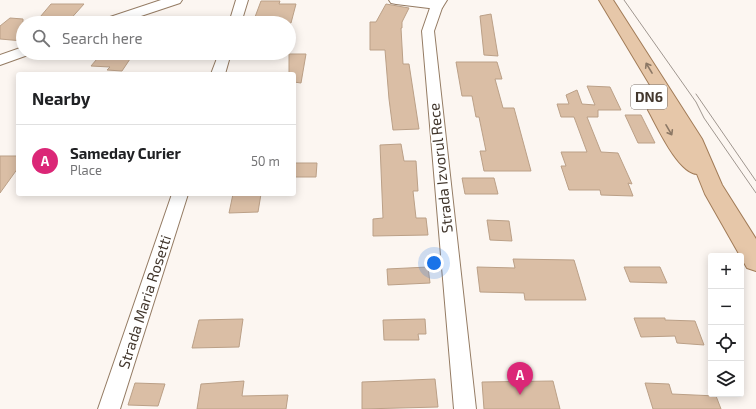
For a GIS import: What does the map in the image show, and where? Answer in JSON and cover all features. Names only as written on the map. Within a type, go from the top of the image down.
[{"type":"main road","name":"DN6","points":[[592,0],[676,143],[713,188],[756,260]]},
{"type":"main road","name":"DN6","points":[[606,0],[695,144],[713,188]]},
{"type":"street","points":[[127,16],[175,0]]},
{"type":"street","points":[[237,16],[242,0]]},
{"type":"street","points":[[396,0],[438,3]]},
{"type":"street","name":"Strada Izvorul Rece","points":[[438,3],[428,32],[465,409]]},
{"type":"street","points":[[0,60],[16,54]]},
{"type":"street","points":[[219,72],[223,60]]},
{"type":"street","name":"Strada Maria Rosetti","points":[[110,409],[179,196]]},
{"type":"building","points":[[261,1],[280,1],[279,4],[296,4],[293,16],[255,16]]},
{"type":"building","points":[[51,4],[84,4],[73,16],[41,16]]},
{"type":"building","points":[[386,4],[409,8],[402,22],[401,28],[403,64],[409,64],[419,129],[393,130],[385,50],[370,50],[370,22],[376,22]]},
{"type":"building","points":[[491,14],[498,56],[484,55],[480,16]]},
{"type":"building","points":[[10,18],[16,18],[16,40],[0,39],[0,26]]},
{"type":"building","points":[[296,54],[306,54],[301,83],[296,82],[296,72],[289,72],[289,60],[296,60]]},
{"type":"building","points":[[96,60],[129,60],[122,71],[107,70],[110,67],[91,66]]},
{"type":"building","points":[[456,62],[497,62],[502,79],[495,79],[503,108],[514,108],[531,171],[484,171],[480,151],[486,151],[479,117],[476,117],[472,96],[462,96]]},
{"type":"building","points":[[587,86],[610,87],[621,110],[598,110],[598,117],[587,117],[601,152],[618,153],[632,184],[628,183],[633,196],[601,195],[600,190],[569,190],[561,166],[566,166],[561,152],[587,152],[574,117],[561,117],[557,104],[569,104],[566,95],[577,90],[582,104],[595,105]]},
{"type":"building","points":[[625,115],[641,115],[655,143],[638,143]]},
{"type":"building","points":[[401,144],[404,161],[416,161],[418,191],[413,191],[416,218],[426,218],[428,235],[373,236],[373,219],[383,218],[380,145]]},
{"type":"building","points":[[0,156],[16,156],[16,171],[0,193]]},
{"type":"building","points":[[296,163],[317,163],[316,177],[296,177]]},
{"type":"building","points":[[462,178],[494,178],[498,194],[465,194]]},
{"type":"building","points":[[233,196],[261,196],[258,212],[229,213]]},
{"type":"building","points":[[487,220],[509,221],[512,241],[490,240]]},
{"type":"building","points":[[513,259],[574,260],[586,300],[525,300],[524,293],[480,292],[477,267],[515,268]]},
{"type":"building","points":[[428,267],[430,283],[388,285],[387,269]]},
{"type":"building","points":[[624,267],[660,267],[667,283],[630,282]]},
{"type":"building","points":[[634,318],[665,318],[665,320],[695,321],[704,345],[677,343],[675,336],[641,337]]},
{"type":"building","points":[[243,319],[239,347],[192,348],[199,320]]},
{"type":"building","points":[[425,319],[426,334],[418,334],[419,340],[384,340],[383,320]]},
{"type":"building","points":[[435,379],[438,407],[362,409],[362,382]]},
{"type":"building","points":[[244,381],[242,396],[288,395],[286,409],[197,409],[201,384]]},
{"type":"building","points":[[553,381],[560,409],[484,409],[482,382]]},
{"type":"building","points":[[135,383],[165,384],[158,406],[128,405]]},
{"type":"building","points":[[645,383],[669,384],[672,394],[716,397],[721,409],[653,409]]},
{"type":"tram line","points":[[624,0],[696,102],[704,118],[756,193]]},
{"type":"tram line","points":[[696,94],[756,181]]},
{"type":"place","name":"Sameday Curier","points":[[520,395]]}]
